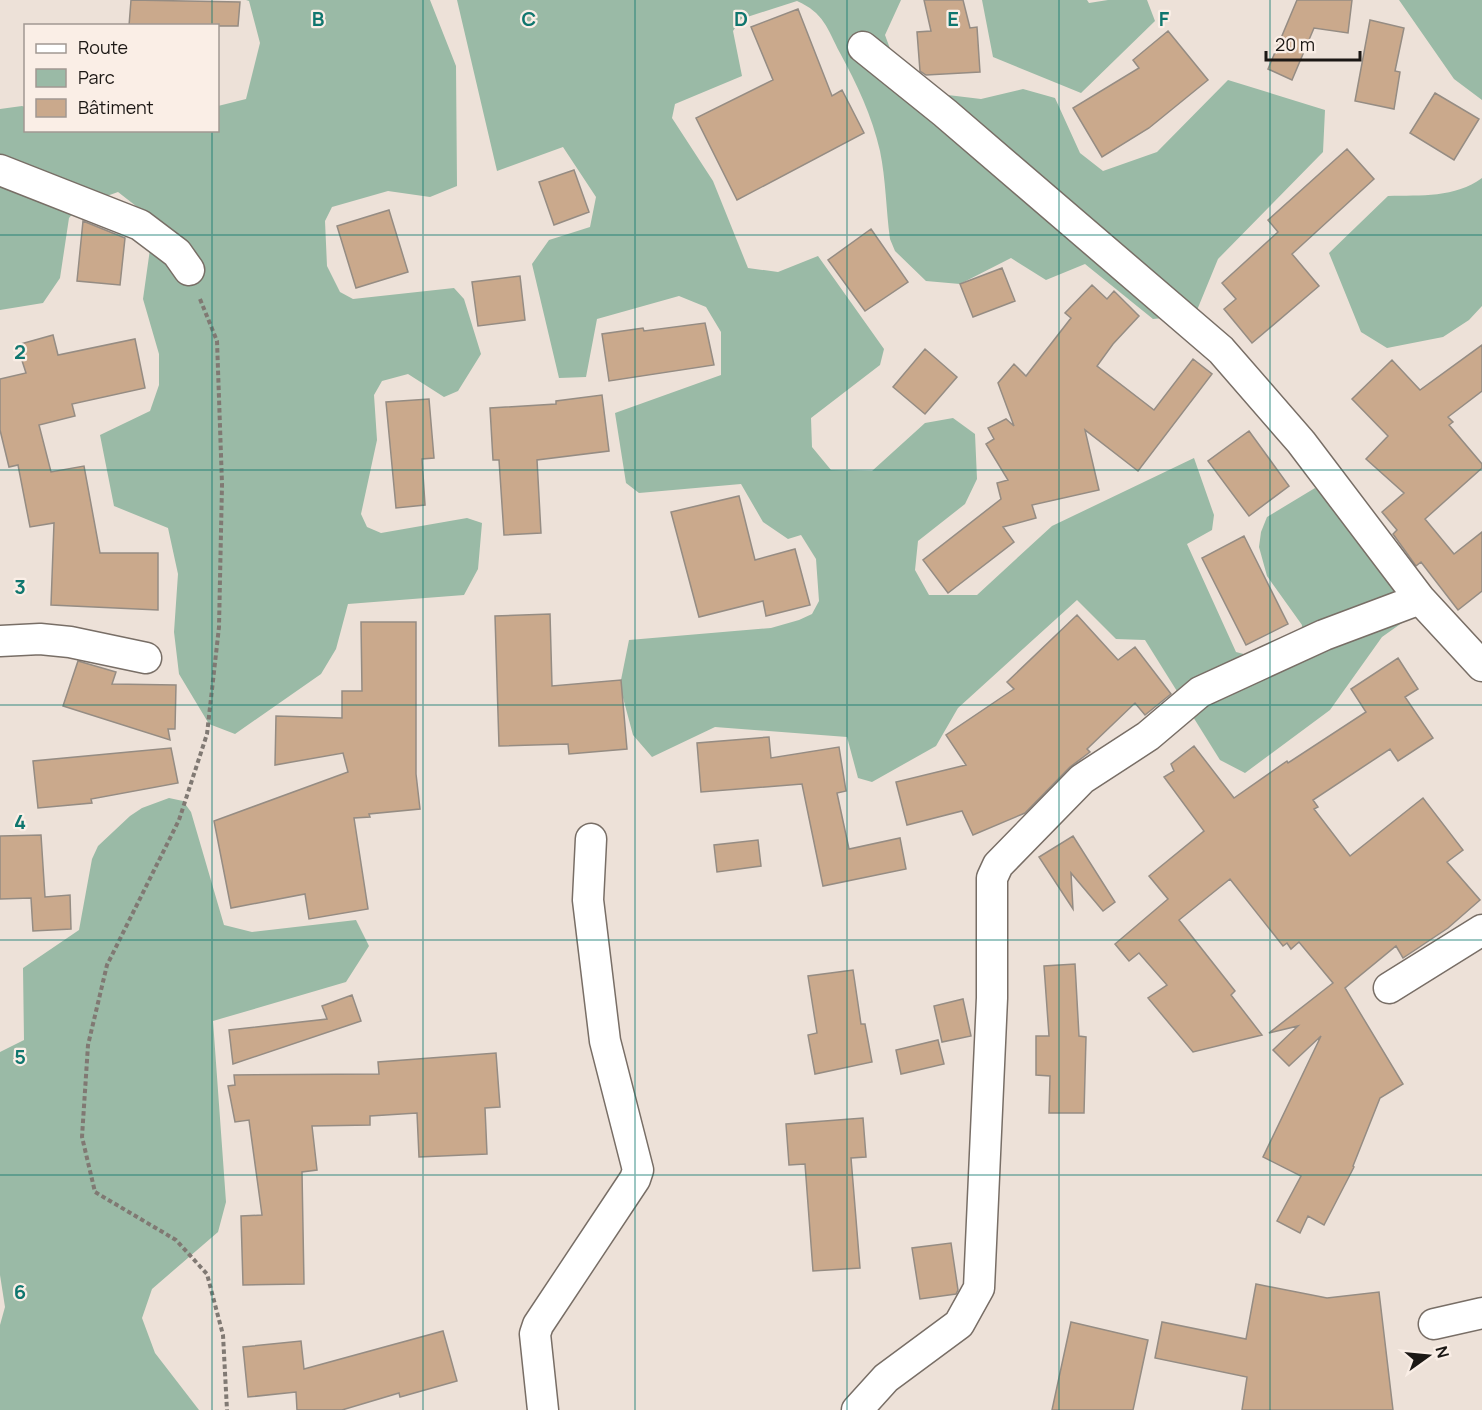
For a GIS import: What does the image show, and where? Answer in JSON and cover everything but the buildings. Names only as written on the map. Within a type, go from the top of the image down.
[{"type":"street","points":[[863,47],[945,113],[1221,350],[1302,442],[1420,599],[1482,666]]},
{"type":"street","points":[[0,170],[140,225],[177,253],[189,270]]},
{"type":"street","points":[[857,1410],[886,1378],[959,1324],[979,1288],[992,998],[992,878],[998,865],[1082,779],[1148,736],[1200,692],[1324,635],[1420,599]]},
{"type":"street","points":[[0,641],[40,639],[70,642],[146,658]]},
{"type":"street","points":[[543,1410],[535,1334],[635,1179],[638,1170],[605,1041],[588,900],[591,839]]},
{"type":"street","points":[[1389,988],[1482,930]]},
{"type":"street","points":[[1434,1324],[1482,1313]]},
{"type":"path","points":[[189,270],[217,341],[222,484],[219,627],[207,734],[179,820],[106,965],[88,1045],[82,1137],[95,1192],[176,1240],[207,1274],[223,1335],[227,1410]]},
{"type":"green space","points":[[246,0],[430,0],[456,66],[457,186],[430,197],[388,191],[332,207],[325,221],[327,266],[340,292],[353,299],[454,288],[464,299],[481,354],[458,391],[444,397],[408,374],[382,381],[374,395],[377,440],[361,514],[367,527],[381,533],[467,518],[482,523],[478,569],[464,595],[348,604],[336,649],[321,674],[235,734],[209,724],[179,674],[174,632],[178,574],[168,528],[114,506],[100,435],[150,411],[159,385],[159,354],[143,299],[151,242],[145,213],[118,192],[79,206],[69,218],[60,278],[43,303],[0,310],[0,109],[24,107],[24,132],[219,132],[219,106],[246,99],[260,43],[249,1]]},
{"type":"green space","points":[[457,0],[901,0],[885,35],[900,76],[923,92],[981,99],[1023,89],[1055,98],[1080,153],[1103,171],[1157,152],[1228,80],[1325,110],[1323,152],[1218,259],[1195,315],[1153,319],[1085,264],[1046,280],[1011,258],[960,284],[926,281],[895,251],[890,239],[880,151],[873,125],[858,88],[824,22],[813,11],[797,1],[741,19],[733,31],[742,76],[675,104],[672,118],[713,181],[748,268],[778,272],[818,256],[884,349],[880,365],[811,418],[812,447],[831,470],[872,471],[925,423],[953,418],[975,434],[977,479],[965,504],[918,541],[915,570],[929,595],[977,595],[1052,526],[1194,458],[1214,515],[1212,530],[1187,544],[1236,652],[1263,659],[1301,639],[1302,625],[1267,576],[1259,547],[1261,532],[1267,517],[1315,488],[1348,513],[1392,575],[1406,620],[1382,637],[1330,710],[1245,773],[1220,760],[1145,640],[1116,639],[1077,600],[958,708],[936,746],[872,782],[858,778],[847,737],[715,727],[652,757],[633,735],[622,694],[621,680],[629,640],[771,628],[799,620],[812,614],[819,601],[816,559],[801,535],[788,539],[763,522],[741,484],[639,493],[626,483],[615,413],[721,375],[721,332],[706,307],[679,296],[597,319],[586,377],[559,378],[532,264],[549,240],[590,227],[596,197],[563,147],[497,171]]},
{"type":"green space","points":[[982,0],[1087,0],[1089,3],[1108,0],[1147,0],[1155,21],[1081,93],[993,57]]},
{"type":"green space","points":[[1399,0],[1482,0],[1482,100],[1454,79]]},
{"type":"green space","points":[[1482,178],[1482,306],[1469,320],[1443,337],[1387,348],[1361,332],[1329,253],[1388,196],[1449,192],[1461,189]]},
{"type":"green space","points":[[169,798],[183,801],[191,812],[224,925],[252,932],[356,920],[369,946],[346,982],[213,1021],[226,1202],[218,1232],[152,1289],[142,1318],[155,1353],[199,1410],[0,1410],[0,1325],[5,1307],[0,1275],[0,1052],[24,1040],[23,968],[79,930],[92,859],[98,846],[130,816],[142,808]]}]
